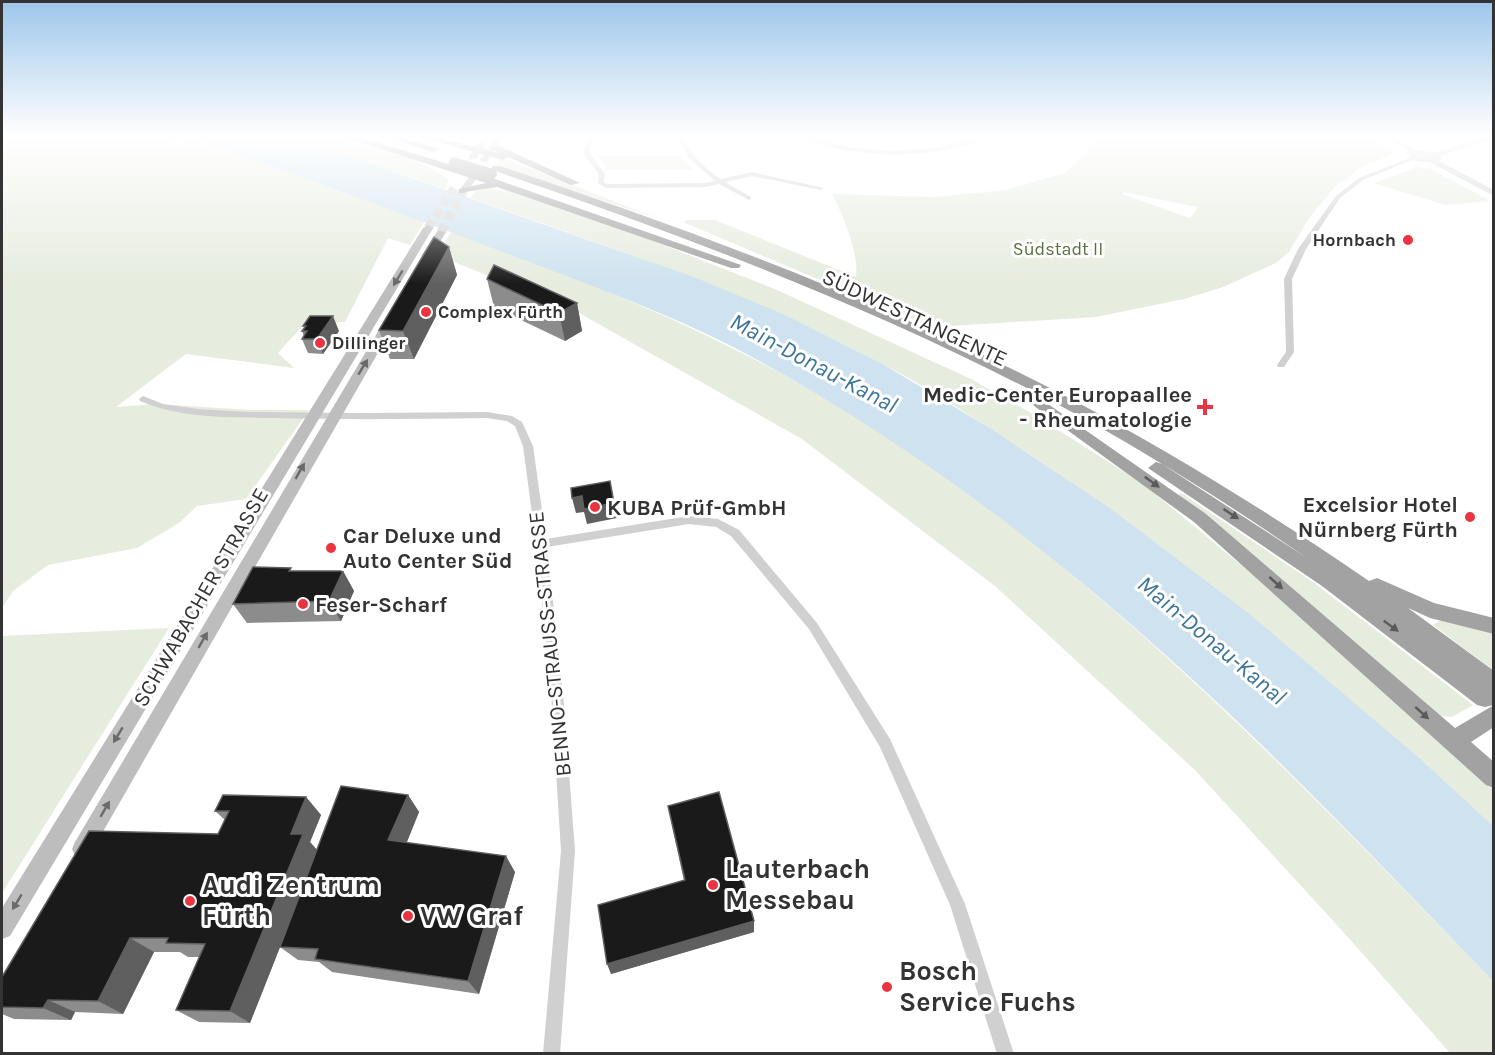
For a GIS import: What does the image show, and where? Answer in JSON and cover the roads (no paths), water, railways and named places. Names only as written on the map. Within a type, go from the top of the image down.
[{"type":"highway","name":"SÜDWESTTANGENTE","points":[[520,185],[756,272],[992,372],[1035,400],[1154,466],[1242,521],[1491,699]]},
{"type":"highway","name":"SÜDWESTTANGENTE","points":[[524,185],[716,246],[849,302],[1159,454],[1322,557],[1491,699]]},
{"type":"highway","points":[[580,185],[690,230],[716,246]]},
{"type":"highway","points":[[1035,400],[1200,518],[1461,737],[1494,777]]},
{"type":"highway","points":[[1322,557],[1431,610],[1494,627]]},
{"type":"highway","points":[[1461,737],[1491,699]]},
{"type":"main road","name":"SCHWABACHER STRASSE","points":[[2,928],[428,228]]},
{"type":"main road","points":[[424,262],[441,232]]},
{"type":"main road","name":"SCHWABACHER STRASSE","points":[[72,866],[395,312]]},
{"type":"street","points":[[605,185],[694,185]]},
{"type":"street","points":[[724,185],[749,198]]},
{"type":"street","points":[[808,185],[822,188]]},
{"type":"street","points":[[1281,365],[1290,352],[1288,279],[1302,249],[1338,197],[1353,185]]},
{"type":"street","points":[[1479,185],[1494,194]]},
{"type":"street","points":[[142,399],[146,404],[156,407],[198,412],[332,417]]},
{"type":"street","name":"BENNO-STRAUSS-STRASSE","points":[[332,417],[488,415],[509,418],[519,424],[530,455],[557,692],[568,850],[551,1053]]},
{"type":"street","points":[[541,544],[688,520],[718,523],[735,533],[813,626],[885,743],[957,904],[1006,1053]]},
{"type":"water","name":"Main-Donau-Kanal","points":[[322,185],[432,185],[691,276],[783,314],[881,363],[993,430],[1111,509],[1247,612],[1418,757],[1493,826],[1493,981],[1340,823],[1222,707],[1130,623],[968,494],[912,454],[854,417],[735,348],[604,290]]},
{"type":"tunnel","points":[[428,228],[454,188]]},
{"type":"tunnel","points":[[441,232],[463,191]]},
{"type":"place","name":"Hornbach","points":[[1408,240]]},
{"type":"place","name":"Complex Fürth","points":[[426,312]]},
{"type":"place","name":"Dillinger","points":[[320,343]]},
{"type":"place","name":"Medic-Center Europaallee - Rheumatologie","points":[[1205,407]]},
{"type":"place","name":"KUBA Prüf-GmbH","points":[[595,507]]},
{"type":"place","name":"Excelsior Hotel Nürnberg Fürth","points":[[1470,517]]},
{"type":"place","name":"Car Deluxe und Auto Center Süd","points":[[331,548]]},
{"type":"place","name":"Feser-Scharf","points":[[303,604]]},
{"type":"place","name":"Lauterbach Messebau","points":[[713,885]]},
{"type":"place","name":"Audi Zentrum Fürth","points":[[190,901]]},
{"type":"place","name":"VW Graf","points":[[408,916]]},
{"type":"place","name":"Bosch Service Fuchs","points":[[887,987]]},
{"type":"park label","name":"Südstadt II","points":[[1058,249]]}]
